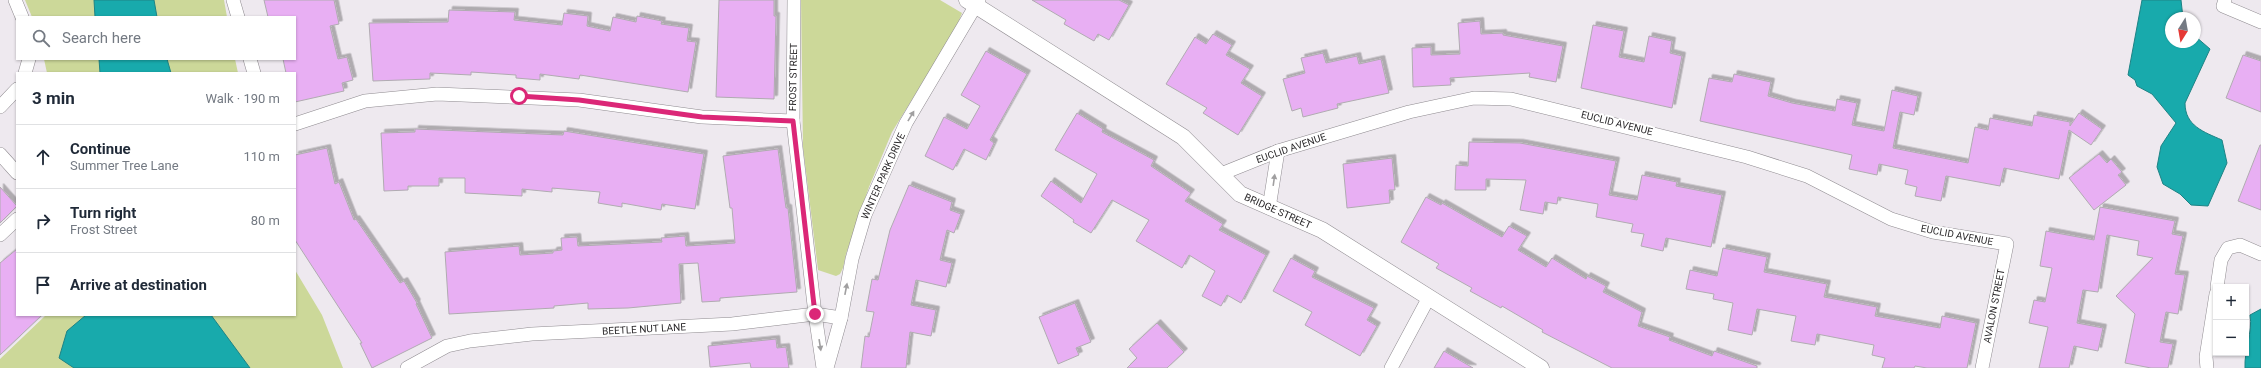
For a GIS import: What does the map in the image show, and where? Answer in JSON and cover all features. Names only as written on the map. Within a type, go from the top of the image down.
[{"type":"street","points":[[14,0],[22,16]]},
{"type":"street","points":[[233,0],[238,16]]},
{"type":"street","name":"FROST STREET","points":[[794,0],[793,121],[815,314],[824,368]]},
{"type":"street","name":"BRIDGE STREET","points":[[974,2],[1183,137],[1240,194],[1322,230],[1428,299],[1541,368]]},
{"type":"street","name":"WINTER PARK DRIVE","points":[[827,368],[841,318],[852,259],[865,215],[906,123],[974,2]]},
{"type":"street","points":[[2224,3],[2261,22]]},
{"type":"street","points":[[25,72],[29,60]]},
{"type":"street","points":[[250,60],[254,72]]},
{"type":"street","points":[[0,107],[16,90]]},
{"type":"street","points":[[296,124],[365,101],[437,94],[579,100],[702,117],[793,121]]},
{"type":"street","name":"EUCLID AVENUE","points":[[1221,174],[1278,151],[1409,112],[1474,98],[1511,99],[1748,157],[1808,176],[1891,218],[1933,232],[2007,244]]},
{"type":"street","points":[[1270,208],[1278,151]]},
{"type":"street","points":[[0,154],[16,172]]},
{"type":"street","points":[[0,235],[16,220]]},
{"type":"street","name":"AVALON STREET","points":[[1982,368],[2007,244]]},
{"type":"street","points":[[2217,284],[2221,260],[2228,248],[2240,245],[2261,254]]},
{"type":"street","points":[[1391,368],[1428,299]]},
{"type":"street","points":[[2207,368],[2206,357],[2213,313]]},
{"type":"street","name":"BEETLE NUT LANE","points":[[407,368],[447,346],[470,341],[532,334],[732,324],[815,314],[841,318]]},
{"type":"green space","points":[[25,0],[224,0],[227,16],[32,16]]},
{"type":"green space","points":[[801,0],[940,0],[962,13],[956,28],[892,132],[869,187],[846,254],[843,268],[840,274],[836,276],[818,270],[803,147]]},
{"type":"green space","points":[[44,60],[235,60],[238,72],[47,72]]},
{"type":"green space","points":[[296,272],[322,315],[343,368],[0,368],[0,359],[45,316],[296,316]]},
{"type":"water","points":[[94,0],[154,0],[157,16],[95,16]]},
{"type":"water","points":[[2142,0],[2181,0],[2182,12],[2165,12],[2165,48],[2201,48],[2201,41],[2210,49],[2185,103],[2186,111],[2192,123],[2202,131],[2222,140],[2227,163],[2208,206],[2191,205],[2180,194],[2163,184],[2157,167],[2161,146],[2176,123],[2152,94],[2137,86],[2135,80],[2128,75]]},
{"type":"water","points":[[99,60],[167,60],[171,72],[100,72]]},
{"type":"water","points":[[2261,309],[2261,368],[2245,368],[2246,356],[2249,356],[2250,315]]},
{"type":"water","points":[[85,316],[212,316],[250,368],[74,368],[59,358],[67,331]]},
{"type":"building","points":[[264,0],[334,0],[339,24],[330,26],[338,59],[347,57],[353,80],[342,83],[344,91],[296,102],[296,72],[286,72],[283,60],[296,60],[296,16],[268,16]]},
{"type":"building","points":[[719,0],[774,0],[774,16],[776,16],[774,99],[716,97]]},
{"type":"building","points":[[1032,0],[1119,0],[1129,5],[1109,40],[1098,34],[1094,41],[1064,24],[1066,20]]},
{"type":"building","points":[[449,10],[515,12],[514,20],[562,25],[564,13],[588,16],[587,26],[610,31],[613,17],[636,22],[637,16],[662,21],[661,24],[689,28],[687,41],[696,42],[688,92],[580,75],[579,79],[540,74],[540,80],[516,78],[516,75],[471,72],[471,75],[430,73],[430,79],[373,81],[369,23],[448,22]]},
{"type":"building","points":[[1480,21],[1481,34],[1503,33],[1503,35],[1563,46],[1556,82],[1529,77],[1530,73],[1450,78],[1451,85],[1413,87],[1412,48],[1431,47],[1431,55],[1460,54],[1458,23]]},
{"type":"building","points":[[1593,25],[1624,31],[1619,57],[1644,62],[1649,36],[1672,41],[1670,53],[1682,56],[1672,108],[1581,88]]},
{"type":"building","points":[[1213,34],[1232,45],[1226,55],[1250,69],[1241,83],[1262,96],[1238,135],[1203,113],[1207,108],[1166,84],[1195,37],[1206,44]]},
{"type":"building","points":[[986,51],[1027,74],[990,140],[994,143],[986,160],[964,149],[953,170],[925,156],[944,117],[967,129],[980,106],[961,95]]},
{"type":"building","points":[[1323,53],[1326,63],[1357,56],[1359,64],[1381,59],[1389,93],[1337,104],[1338,108],[1303,117],[1301,108],[1292,111],[1283,79],[1305,73],[1301,58]]},
{"type":"building","points":[[2243,55],[2261,61],[2261,112],[2226,98]]},
{"type":"building","points":[[1734,74],[1771,82],[1768,96],[1792,103],[1835,111],[1837,99],[1857,103],[1852,125],[1884,131],[1892,90],[1918,96],[1914,115],[1900,112],[1893,148],[1968,163],[1975,127],[1988,130],[1990,118],[2032,126],[2034,115],[2070,122],[2070,126],[2079,113],[2102,129],[2091,145],[2069,130],[2059,179],[2004,168],[2000,186],[1946,176],[1941,201],[1915,196],[1917,187],[1905,184],[1908,170],[1879,164],[1877,175],[1849,169],[1852,155],[1700,121],[1709,78],[1732,82]]},
{"type":"building","points":[[1077,113],[1103,129],[1102,132],[1154,160],[1151,166],[1191,193],[1185,201],[1223,224],[1219,230],[1266,255],[1241,303],[1227,295],[1221,306],[1202,296],[1215,271],[1189,255],[1182,268],[1136,241],[1149,220],[1112,200],[1091,233],[1073,222],[1074,220],[1041,196],[1051,181],[1081,203],[1097,174],[1055,150]]},
{"type":"building","points":[[415,129],[563,135],[564,131],[704,154],[695,209],[662,204],[661,210],[622,203],[622,207],[598,203],[600,192],[552,188],[552,192],[522,189],[522,196],[465,193],[465,178],[439,178],[439,186],[408,186],[408,190],[384,191],[381,133],[415,132]]},
{"type":"building","points":[[1469,142],[1520,143],[1616,161],[1609,195],[1637,200],[1642,175],[1677,182],[1676,186],[1722,195],[1711,247],[1666,238],[1663,251],[1641,246],[1644,234],[1631,232],[1633,224],[1596,217],[1598,204],[1558,197],[1557,204],[1545,202],[1543,214],[1520,210],[1526,180],[1486,179],[1486,190],[1455,190],[1456,165],[1468,166]]},
{"type":"building","points":[[2261,145],[2261,210],[2238,201]]},
{"type":"building","points":[[327,148],[335,184],[339,182],[354,220],[356,219],[400,283],[404,281],[417,303],[416,304],[432,338],[372,368],[360,343],[362,343],[296,242],[296,155]]},
{"type":"building","points":[[778,149],[786,208],[788,208],[797,292],[720,298],[720,301],[702,302],[698,263],[679,264],[681,303],[628,308],[588,309],[588,303],[554,306],[554,308],[449,314],[445,252],[519,246],[520,255],[553,253],[553,251],[562,250],[561,238],[577,237],[578,246],[662,242],[661,238],[685,236],[686,246],[735,243],[732,208],[730,208],[723,156]]},
{"type":"building","points":[[2099,154],[2107,163],[2111,159],[2122,172],[2118,175],[2126,185],[2094,210],[2069,178]]},
{"type":"building","points":[[1392,158],[1395,190],[1389,190],[1390,203],[1347,208],[1343,164]]},
{"type":"building","points":[[909,185],[952,202],[950,210],[961,214],[954,233],[947,230],[940,260],[952,263],[946,287],[916,280],[911,305],[936,310],[931,336],[910,332],[906,368],[861,368],[865,336],[869,337],[874,312],[866,311],[872,279],[878,280],[890,230]]},
{"type":"building","points":[[0,187],[16,205],[16,207],[0,223]]},
{"type":"building","points":[[1426,197],[1441,205],[1442,203],[1502,237],[1509,226],[1527,236],[1518,250],[1546,267],[1552,258],[1586,279],[1587,276],[1606,286],[1603,292],[1642,312],[1638,326],[1670,337],[1669,340],[1712,356],[1714,351],[1757,366],[1757,368],[1612,368],[1542,332],[1543,330],[1502,306],[1501,308],[1470,291],[1472,288],[1436,268],[1439,264],[1401,242]]},
{"type":"building","points":[[2100,207],[2175,221],[2172,234],[2183,236],[2175,274],[2185,275],[2178,314],[2166,312],[2160,342],[2173,344],[2168,368],[2151,368],[2125,363],[2135,314],[2116,296],[2153,258],[2137,255],[2139,241],[2107,235],[2098,292],[2083,290],[2077,323],[2103,328],[2098,351],[2074,346],[2069,368],[2039,368],[2048,327],[2029,323],[2034,300],[2045,302],[2052,268],[2040,266],[2046,231],[2094,240]]},
{"type":"building","points":[[1723,248],[1767,257],[1764,272],[1827,284],[1824,297],[1877,307],[1875,316],[1940,328],[1942,316],[1976,323],[1967,368],[1927,368],[1915,366],[1914,368],[1882,368],[1885,358],[1872,355],[1874,345],[1817,334],[1815,345],[1791,341],[1796,316],[1757,309],[1752,335],[1728,330],[1733,303],[1713,299],[1714,294],[1686,289],[1690,270],[1717,276]]},
{"type":"building","points":[[16,250],[16,316],[41,316],[0,355],[0,263]]},
{"type":"building","points":[[1291,258],[1315,271],[1312,277],[1374,308],[1367,320],[1377,326],[1360,356],[1305,325],[1312,312],[1273,291]]},
{"type":"building","points":[[1075,303],[1091,342],[1076,348],[1079,355],[1058,364],[1039,317]]},
{"type":"building","points":[[1157,323],[1184,352],[1167,368],[1127,368],[1137,358],[1129,349]]},
{"type":"building","points":[[776,339],[777,348],[786,347],[789,368],[751,368],[750,363],[710,367],[708,346]]},
{"type":"building","points":[[1444,351],[1473,368],[1434,368]]},
{"type":"route","points":[[519,96],[579,100],[641,107],[702,117],[793,121],[815,314]]}]
